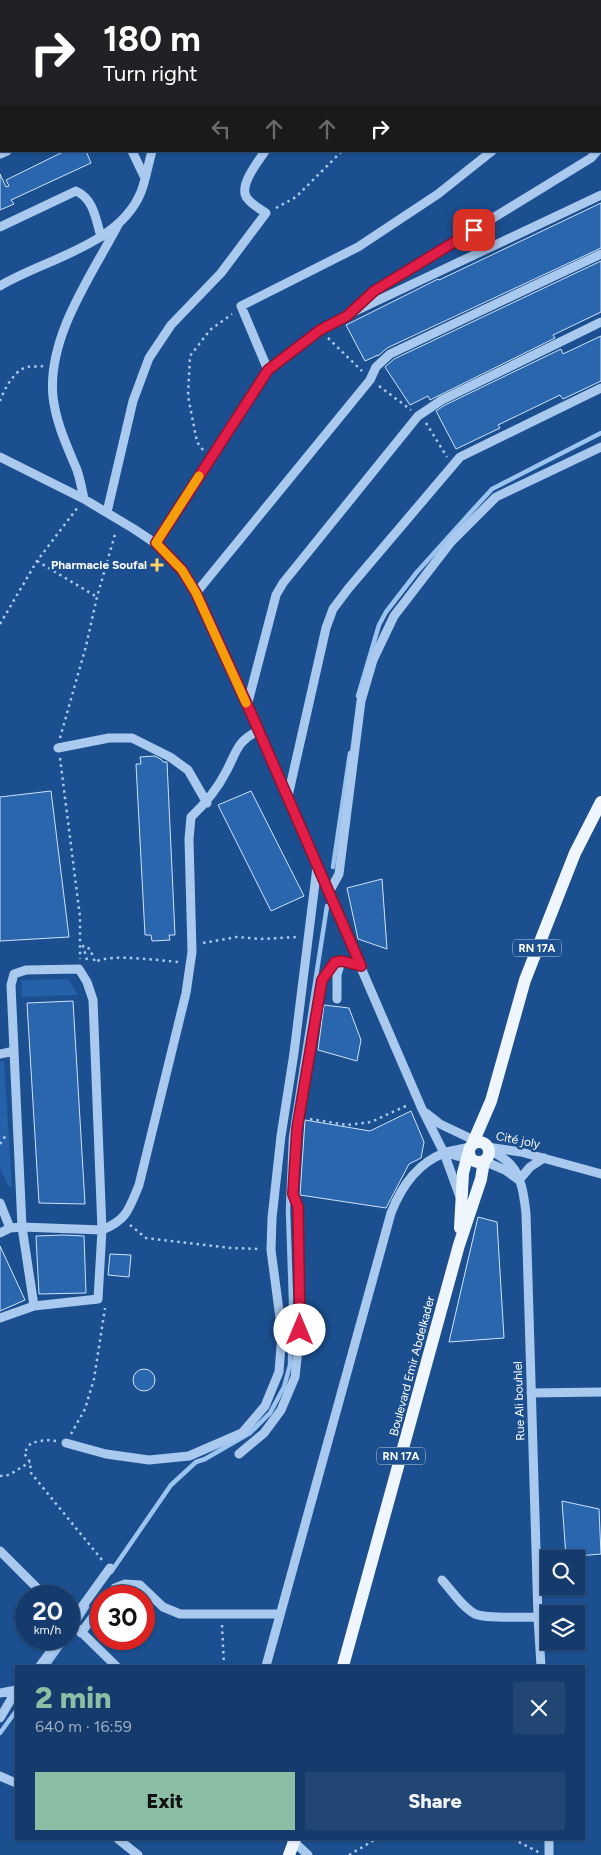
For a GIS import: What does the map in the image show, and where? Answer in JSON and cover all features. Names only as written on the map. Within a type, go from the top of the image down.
[{"type":"main road","name":"RN 17A","points":[[459,1245],[463,1173],[478,1151],[490,1101],[525,980],[574,853],[601,802]]},
{"type":"main road","name":"Boulevard Emir Abdelkader","points":[[343,1665],[459,1245],[482,1179],[478,1151]]},
{"type":"main road","points":[[289,1855],[293,1840]]},
{"type":"street","points":[[132,152],[145,178]]},
{"type":"street","points":[[84,499],[78,472],[61,433],[53,397],[53,366],[66,324],[118,225],[141,192],[152,152]]},
{"type":"street","points":[[107,512],[133,401],[149,358],[171,325],[221,273],[266,213],[247,198],[244,190],[246,182],[264,152]]},
{"type":"street","points":[[268,370],[241,306],[358,247],[438,194],[491,152]]},
{"type":"street","points":[[347,316],[374,291],[591,153]]},
{"type":"street","points":[[0,227],[76,191],[83,194],[91,203],[101,237]]},
{"type":"street","points":[[156,543],[268,370],[320,330],[601,195]]},
{"type":"street","points":[[1,283],[101,237],[118,225]]},
{"type":"street","points":[[196,593],[370,380],[376,367],[390,354],[601,254]]},
{"type":"street","points":[[248,706],[276,595],[283,583],[418,416],[442,400],[601,322]]},
{"type":"street","points":[[288,796],[326,628],[333,609],[348,589],[460,457],[601,388]]},
{"type":"street","points":[[329,892],[339,874],[361,701],[373,660],[394,616],[451,542],[496,497],[601,447]]},
{"type":"street","points":[[0,457],[107,512],[156,543],[182,570],[196,593],[288,796],[422,1109],[444,1153],[461,1201]]},
{"type":"street","points":[[0,1233],[10,1228],[22,1227],[102,1230],[119,1221],[127,1211],[139,1185],[186,993],[192,952],[189,839],[191,817],[207,803],[245,737],[258,731]]},
{"type":"street","points":[[58,748],[109,738],[132,738],[170,757],[188,770],[207,803]]},
{"type":"street","points":[[66,1443],[106,1454],[149,1460],[189,1456],[242,1433],[265,1406],[279,1372],[282,1333],[271,1250],[272,1218],[281,1136],[294,1053],[317,867]]},
{"type":"street","points":[[239,1454],[264,1432],[281,1410],[295,1377],[300,1330],[298,1207],[293,1194],[299,1117],[322,980],[335,962],[342,961],[361,966]]},
{"type":"street","points":[[337,999],[337,975],[342,961]]},
{"type":"street","points":[[0,1318],[34,1306],[98,1299],[102,1230],[93,1000],[87,982],[79,969],[26,970],[14,974],[11,985],[22,1227],[34,1306]]},
{"type":"street","points":[[0,1054],[14,1051]]},
{"type":"street","points":[[422,1109],[519,1180]]},
{"type":"street","name":"Cité joly","points":[[478,1151],[510,1150],[601,1174]]},
{"type":"street","points":[[266,1665],[391,1213],[399,1192],[408,1179],[427,1162],[444,1153],[478,1151]]},
{"type":"street","name":"Cité joly","points":[[519,1180],[530,1167],[544,1158]]},
{"type":"street","name":"Rue Ali bouhlel","points":[[519,1180],[526,1213],[541,1665]]},
{"type":"street","points":[[0,1203],[10,1228]]},
{"type":"street","points":[[531,1393],[601,1392]]},
{"type":"street","points":[[0,1551],[34,1585]]},
{"type":"street","points":[[80,1608],[110,1568]]},
{"type":"street","points":[[442,1580],[462,1603],[475,1614],[485,1616],[538,1617]]},
{"type":"street","points":[[122,1585],[140,1585]]},
{"type":"street","points":[[155,1600],[163,1608],[180,1614],[280,1614]]},
{"type":"street","points":[[90,1620],[81,1632],[115,1665]]},
{"type":"street","points":[[41,1665],[52,1650]]},
{"type":"street","points":[[0,1692],[15,1690]]},
{"type":"street","points":[[0,1718],[15,1692]]},
{"type":"street","points":[[0,1776],[15,1783]]},
{"type":"street","points":[[119,1840],[138,1855]]},
{"type":"street","points":[[293,1840],[308,1855]]},
{"type":"street","points":[[549,1840],[550,1855]]},
{"type":"path","points":[[266,213],[296,197],[341,152]]},
{"type":"path","points":[[210,459],[197,442],[192,422],[188,396],[190,356],[210,330],[241,306]]},
{"type":"path","points":[[320,330],[370,380],[425,421],[447,457],[460,457]]},
{"type":"path","points":[[0,401],[4,390],[19,371],[27,367],[53,366]]},
{"type":"path","points":[[0,388],[4,390]]},
{"type":"path","points":[[0,624],[37,561],[84,499]]},
{"type":"path","points":[[37,561],[97,597]]},
{"type":"path","points":[[88,966],[83,946],[90,949],[95,962],[100,959],[115,957],[182,962],[200,944],[237,937],[289,939],[302,936],[309,923]]},
{"type":"path","points":[[299,1117],[347,1125],[372,1122],[413,1102]]},
{"type":"path","points":[[119,1221],[146,1238],[231,1248],[271,1250]]},
{"type":"path","points":[[106,1300],[94,1378],[85,1408],[66,1443],[46,1440],[31,1443],[24,1453],[30,1462],[31,1473],[91,1548],[110,1568]]},
{"type":"path","points":[[0,1476],[9,1475],[30,1462]]},
{"type":"path","points":[[222,1615],[224,1665]]},
{"type":"path","points":[[349,1855],[374,1840]]},
{"type":"path","points":[[515,1840],[543,1855]]},
{"type":"shaded area","points":[[68,979],[78,995],[22,997],[21,980]]},
{"type":"shaded area","points":[[4,1061],[12,1187],[8,1186],[0,1168],[0,1062]]},
{"type":"building","points":[[63,152],[86,152],[91,163],[11,200],[14,204],[0,210],[0,174],[6,187],[9,186],[6,180]]},
{"type":"building","points":[[601,203],[601,248],[387,348],[378,356],[365,361],[346,325],[438,279]]},
{"type":"building","points":[[601,261],[601,312],[553,335],[555,338],[430,400],[428,396],[410,405],[385,367],[394,359]]},
{"type":"building","points":[[601,336],[601,381],[563,399],[560,395],[498,425],[500,428],[456,449],[436,411],[561,349],[563,354]]},
{"type":"building","points":[[155,756],[163,762],[167,762],[175,935],[169,935],[170,940],[152,941],[151,935],[145,935],[136,764],[141,764],[140,757]]},
{"type":"building","points":[[51,791],[69,937],[0,941],[0,797]]},
{"type":"building","points":[[251,791],[304,896],[271,911],[218,805]]},
{"type":"building","points":[[382,879],[387,949],[358,939],[347,888]]},
{"type":"building","points":[[73,1001],[85,1204],[39,1203],[27,1003]]},
{"type":"building","points":[[324,1005],[349,1008],[361,1040],[357,1061],[318,1050]]},
{"type":"building","points":[[411,1111],[424,1142],[421,1158],[409,1164],[386,1208],[300,1195],[305,1120],[370,1131]]},
{"type":"building","points":[[478,1217],[497,1222],[504,1338],[449,1342]]},
{"type":"building","points":[[36,1236],[84,1236],[86,1293],[39,1294]]},
{"type":"building","points":[[0,1246],[25,1300],[0,1311]]},
{"type":"building","points":[[110,1254],[131,1255],[129,1277],[108,1275]]},
{"type":"building","points":[[144,1369],[152,1372],[155,1380],[152,1388],[144,1391],[136,1388],[133,1380],[136,1372]]},
{"type":"building","points":[[562,1501],[599,1509],[601,1554],[585,1555],[585,1550],[566,1550]]},
{"type":"waterway","points":[[358,696],[379,625],[386,612],[417,572],[492,489],[601,433]]},
{"type":"waterway","points":[[333,867],[350,753]]},
{"type":"waterway","points":[[111,1572],[171,1485],[196,1462],[205,1459],[250,1433],[270,1413],[284,1387],[290,1365],[291,1300],[288,1210],[291,1138],[327,906]]},
{"type":"waterway","points":[[80,1618],[87,1607]]},
{"type":"waterway","points":[[48,1665],[58,1650]]},
{"type":"waterway","points":[[0,1733],[15,1712]]},
{"type":"slow traffic","points":[[199,476],[156,543],[182,570],[196,593],[246,703]]},
{"type":"place","name":"Pharmacie Soufal","points":[[157,565]]},
{"type":"route","points":[[300,1330],[298,1207],[293,1194],[297,1129],[322,980],[335,962],[342,961],[361,966],[288,796],[196,593],[182,570],[156,543],[268,370],[320,330],[347,316],[374,291],[474,230]]}]
